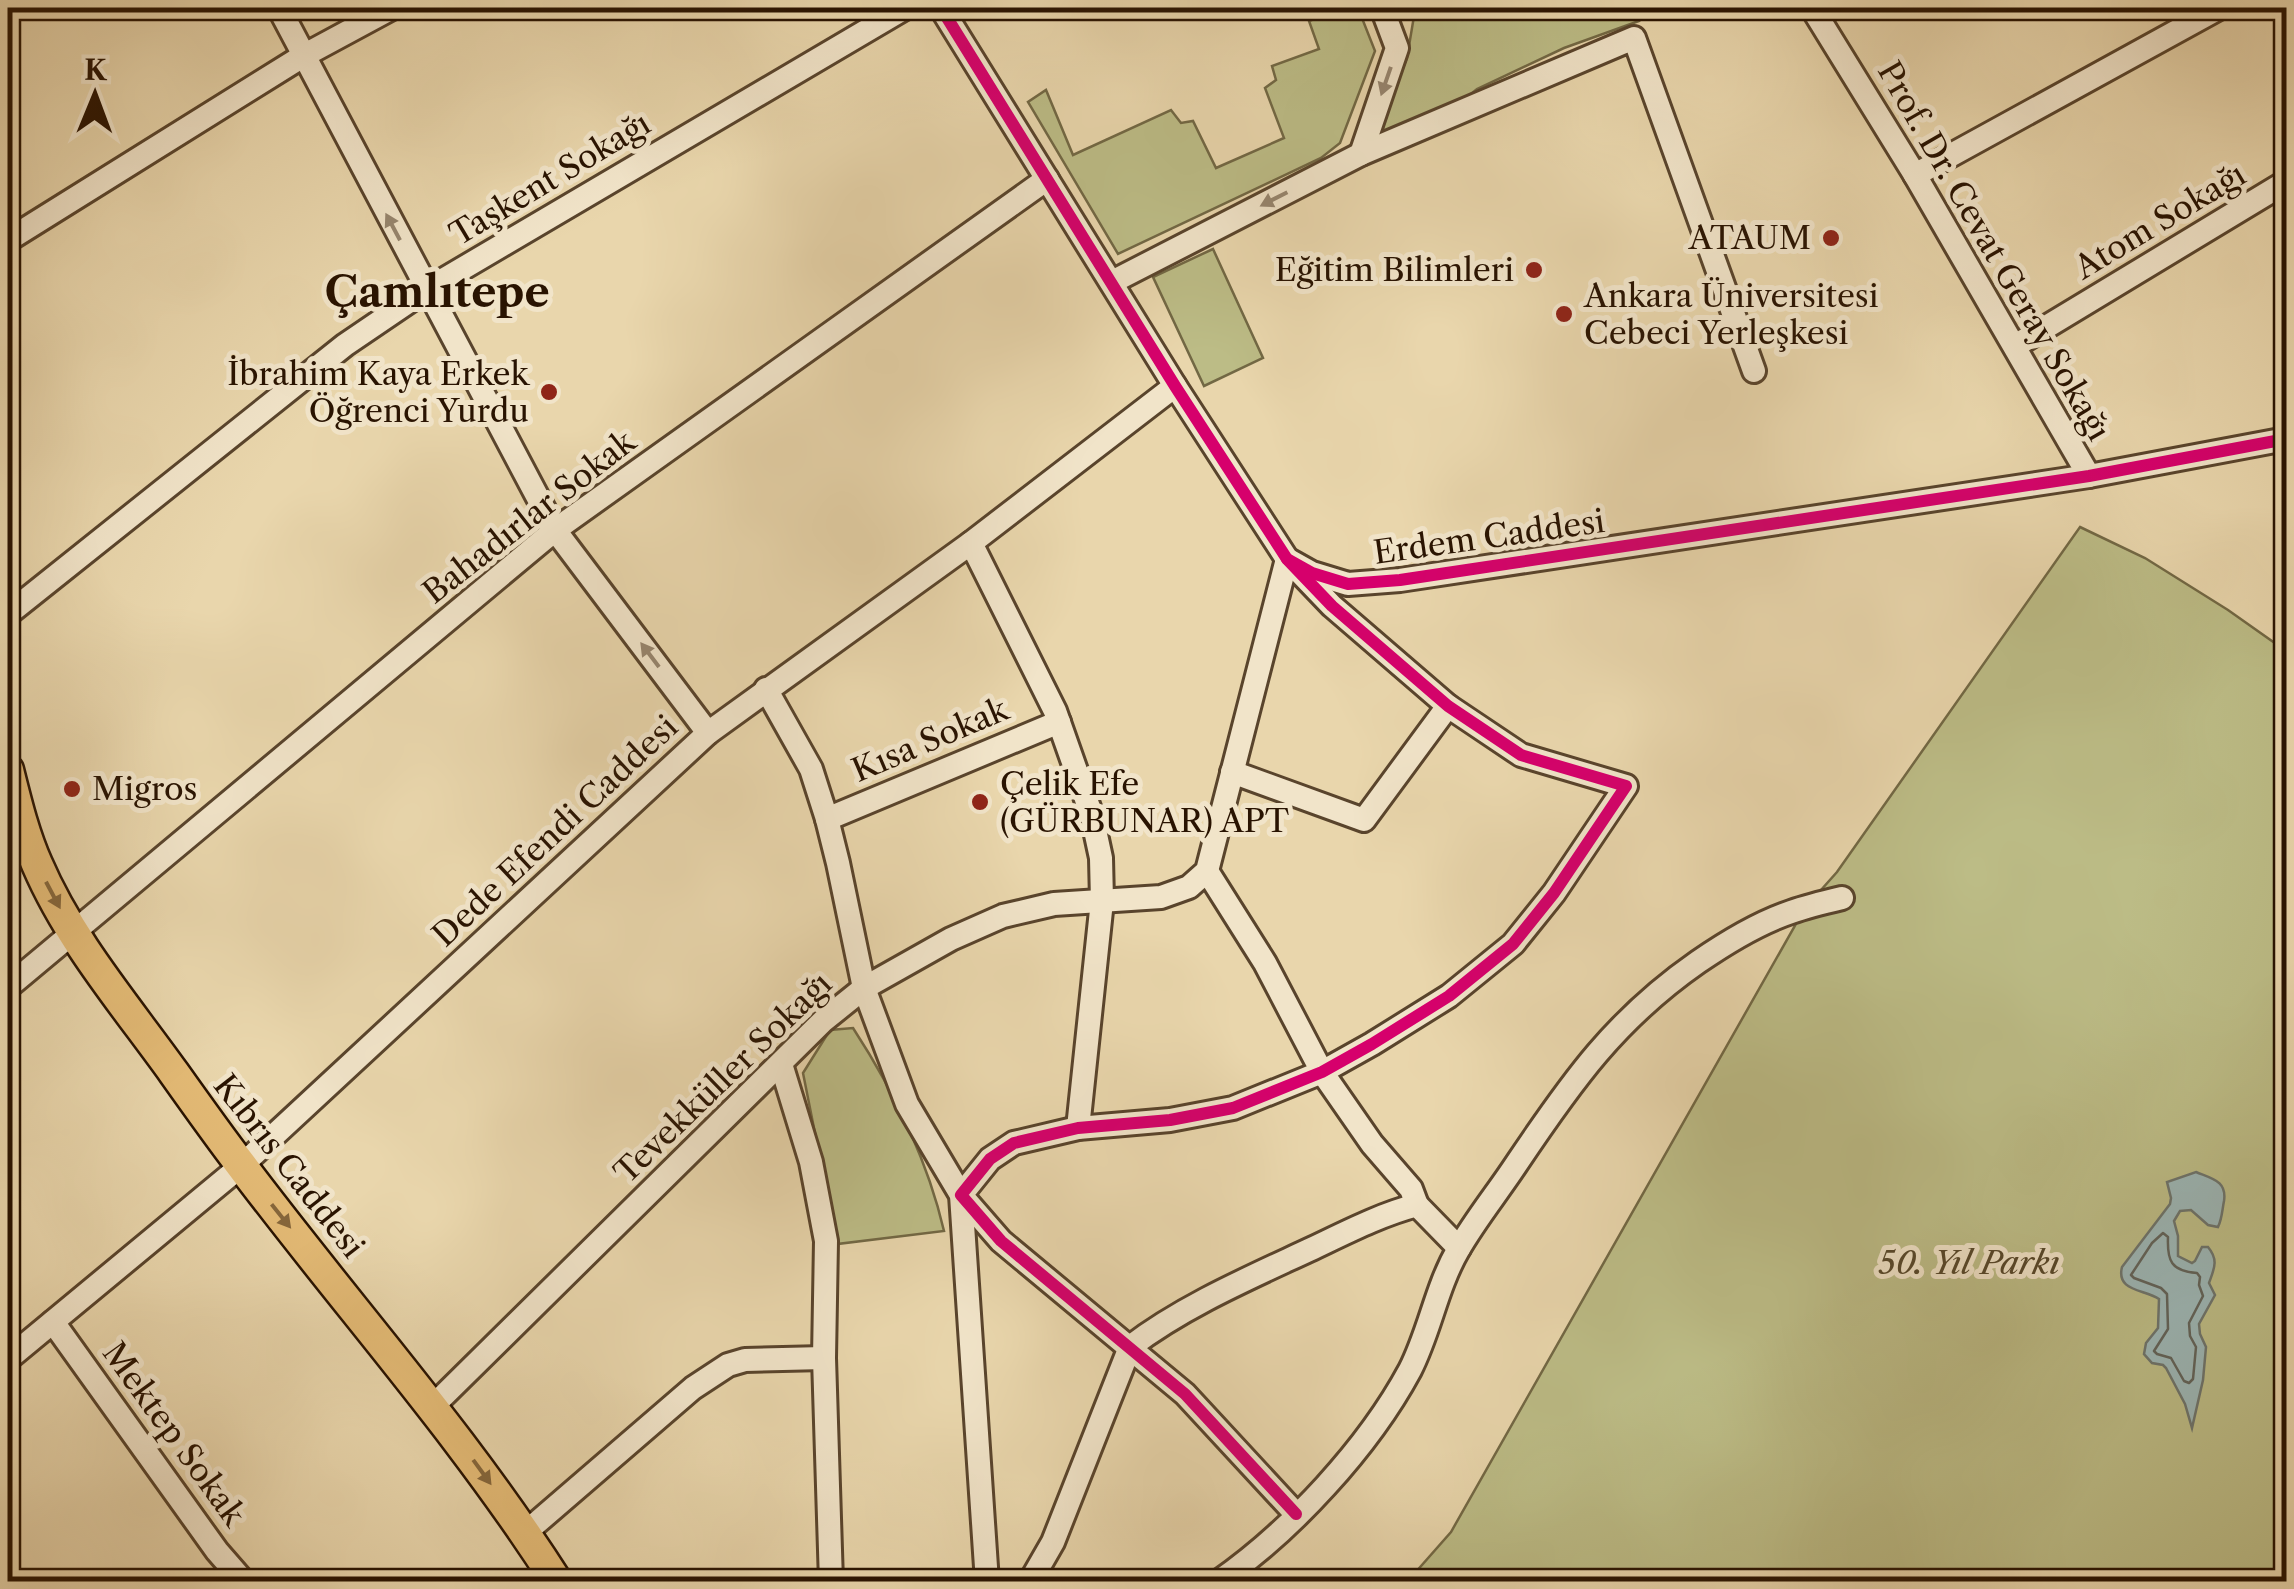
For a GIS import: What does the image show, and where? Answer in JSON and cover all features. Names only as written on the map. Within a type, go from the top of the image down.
[{"type":"main road","name":"Kıbrıs Caddesi","points":[[8,770],[37,864],[73,933],[241,1166],[433,1406],[526,1532],[557,1582]]},
{"type":"street","points":[[278,8],[556,530],[708,733]]},
{"type":"street","points":[[8,240],[303,56],[392,8]]},
{"type":"street","name":"Taşkent Sokağı","points":[[8,614],[345,346],[426,290],[905,8]]},
{"type":"street","points":[[941,8],[1286,559],[1332,606],[1448,706],[1521,755],[1626,786],[1554,893],[1513,944],[1449,996],[1322,1072],[1233,1108],[1170,1120],[1078,1128],[1014,1142],[990,1159],[961,1196],[987,1582]]},
{"type":"street","points":[[1361,154],[1397,48],[1382,8]]},
{"type":"street","name":"Prof. Dr. Cevat Geray Sokağı","points":[[1812,8],[1915,175],[2089,476]]},
{"type":"street","points":[[1915,175],[2219,8]]},
{"type":"street","points":[[1112,282],[1361,154],[1634,38],[1754,371]]},
{"type":"street","name":"Bahadırlar Sokak","points":[[8,986],[556,530],[1046,179]]},
{"type":"street","name":"Atom Sokağı","points":[[2015,346],[2286,182]]},
{"type":"street","name":"Dede Efendi Caddesi","points":[[8,1359],[241,1166],[708,733],[970,543],[1176,386]]},
{"type":"street","name":"Erdem Caddesi","points":[[1286,559],[1312,573],[1348,584],[1400,580],[2089,476],[2286,439]]},
{"type":"street","points":[[970,543],[1059,722],[1092,816],[1100,858],[1102,901],[1078,1128]]},
{"type":"street","points":[[1286,559],[1208,872],[1264,963],[1322,1072],[1372,1144],[1411,1189],[1418,1205],[1459,1248]]},
{"type":"street","points":[[766,689],[811,770],[827,818],[864,988],[907,1104],[961,1196],[1000,1241],[1185,1394],[1296,1514]]},
{"type":"street","points":[[1232,772],[1364,820],[1448,706]]},
{"type":"street","name":"Kısa Sokak","points":[[827,818],[1059,722]]},
{"type":"street","name":"Tevekküller Sokağı","points":[[433,1406],[822,1021],[864,988],[951,939],[1004,916],[1054,904],[1162,897],[1189,887],[1208,872]]},
{"type":"street","points":[[1218,1582],[1255,1555],[1340,1471],[1376,1423],[1410,1370],[1442,1280],[1459,1248],[1565,1092],[1614,1032],[1663,987],[1730,940],[1790,912],[1842,898]]},
{"type":"street","points":[[780,1064],[811,1162],[826,1241],[824,1358],[832,1582]]},
{"type":"street","points":[[1030,1582],[1053,1542],[1130,1347],[1149,1332],[1248,1278],[1388,1212],[1418,1205]]},
{"type":"street","name":"Mektep Sokak","points":[[53,1322],[244,1582]]},
{"type":"street","points":[[526,1532],[693,1388],[728,1365],[746,1360],[824,1358]]},
{"type":"street","points":[[8,1573],[13,1582]]},
{"type":"green space","points":[[1342,8],[1358,8],[1375,51],[1340,143],[1321,158],[1118,254],[1028,102],[1046,90],[1073,155],[1171,110],[1181,123],[1193,121],[1216,168],[1284,138],[1265,88],[1276,80],[1272,66],[1319,49],[1309,21]]},
{"type":"green space","points":[[1436,8],[1634,8],[1639,21],[1564,48],[1390,134],[1383,132],[1383,118],[1407,58],[1414,16]]},
{"type":"green space","points":[[1213,249],[1263,358],[1204,386],[1153,277]]},
{"type":"green space","name":"50. Yıl Parkı","points":[[2080,527],[2145,558],[2286,651],[2286,1581],[1407,1582],[1451,1532],[1805,908],[1837,872]]},
{"type":"green space","points":[[853,1028],[908,1126],[944,1231],[837,1244],[803,1073],[830,1030]]},
{"type":"water","points":[[2196,1172],[2218,1182],[2224,1194],[2218,1227],[2208,1225],[2191,1210],[2180,1211],[2174,1221],[2178,1256],[2192,1263],[2202,1247],[2208,1247],[2214,1260],[2209,1283],[2215,1295],[2199,1324],[2206,1347],[2192,1428],[2185,1404],[2166,1368],[2152,1363],[2144,1354],[2146,1343],[2158,1328],[2159,1299],[2127,1285],[2121,1275],[2122,1267],[2170,1204],[2167,1182]]},
{"type":"cycle path","points":[[941,8],[1287,559],[1312,573],[1348,584],[1400,580],[2089,476],[2286,439]]},
{"type":"cycle path","points":[[1287,559],[1332,606],[1448,706],[1521,755],[1626,786],[1554,893],[1513,944],[1449,996],[1372,1044],[1322,1072],[1233,1108],[1170,1120],[1078,1128],[1014,1143],[990,1159],[961,1195],[1001,1241],[1185,1394],[1296,1514]]},
{"type":"place","name":"ATAUM","points":[[1831,238]]},
{"type":"place","name":"Eğitim Bilimleri","points":[[1534,270]]},
{"type":"place","name":"Ankara Üniversitesi Cebeci Yerleşkesi","points":[[1564,314]]},
{"type":"place","name":"İbrahim Kaya Erkek Öğrenci Yurdu","points":[[549,392]]},
{"type":"place","name":"Migros","points":[[72,789]]},
{"type":"place","name":"Çelik Efe (GÜRBUNAR) APT","points":[[980,802]]},
{"type":"district","name":"Çamlıtepe","points":[[437,292]]}]
